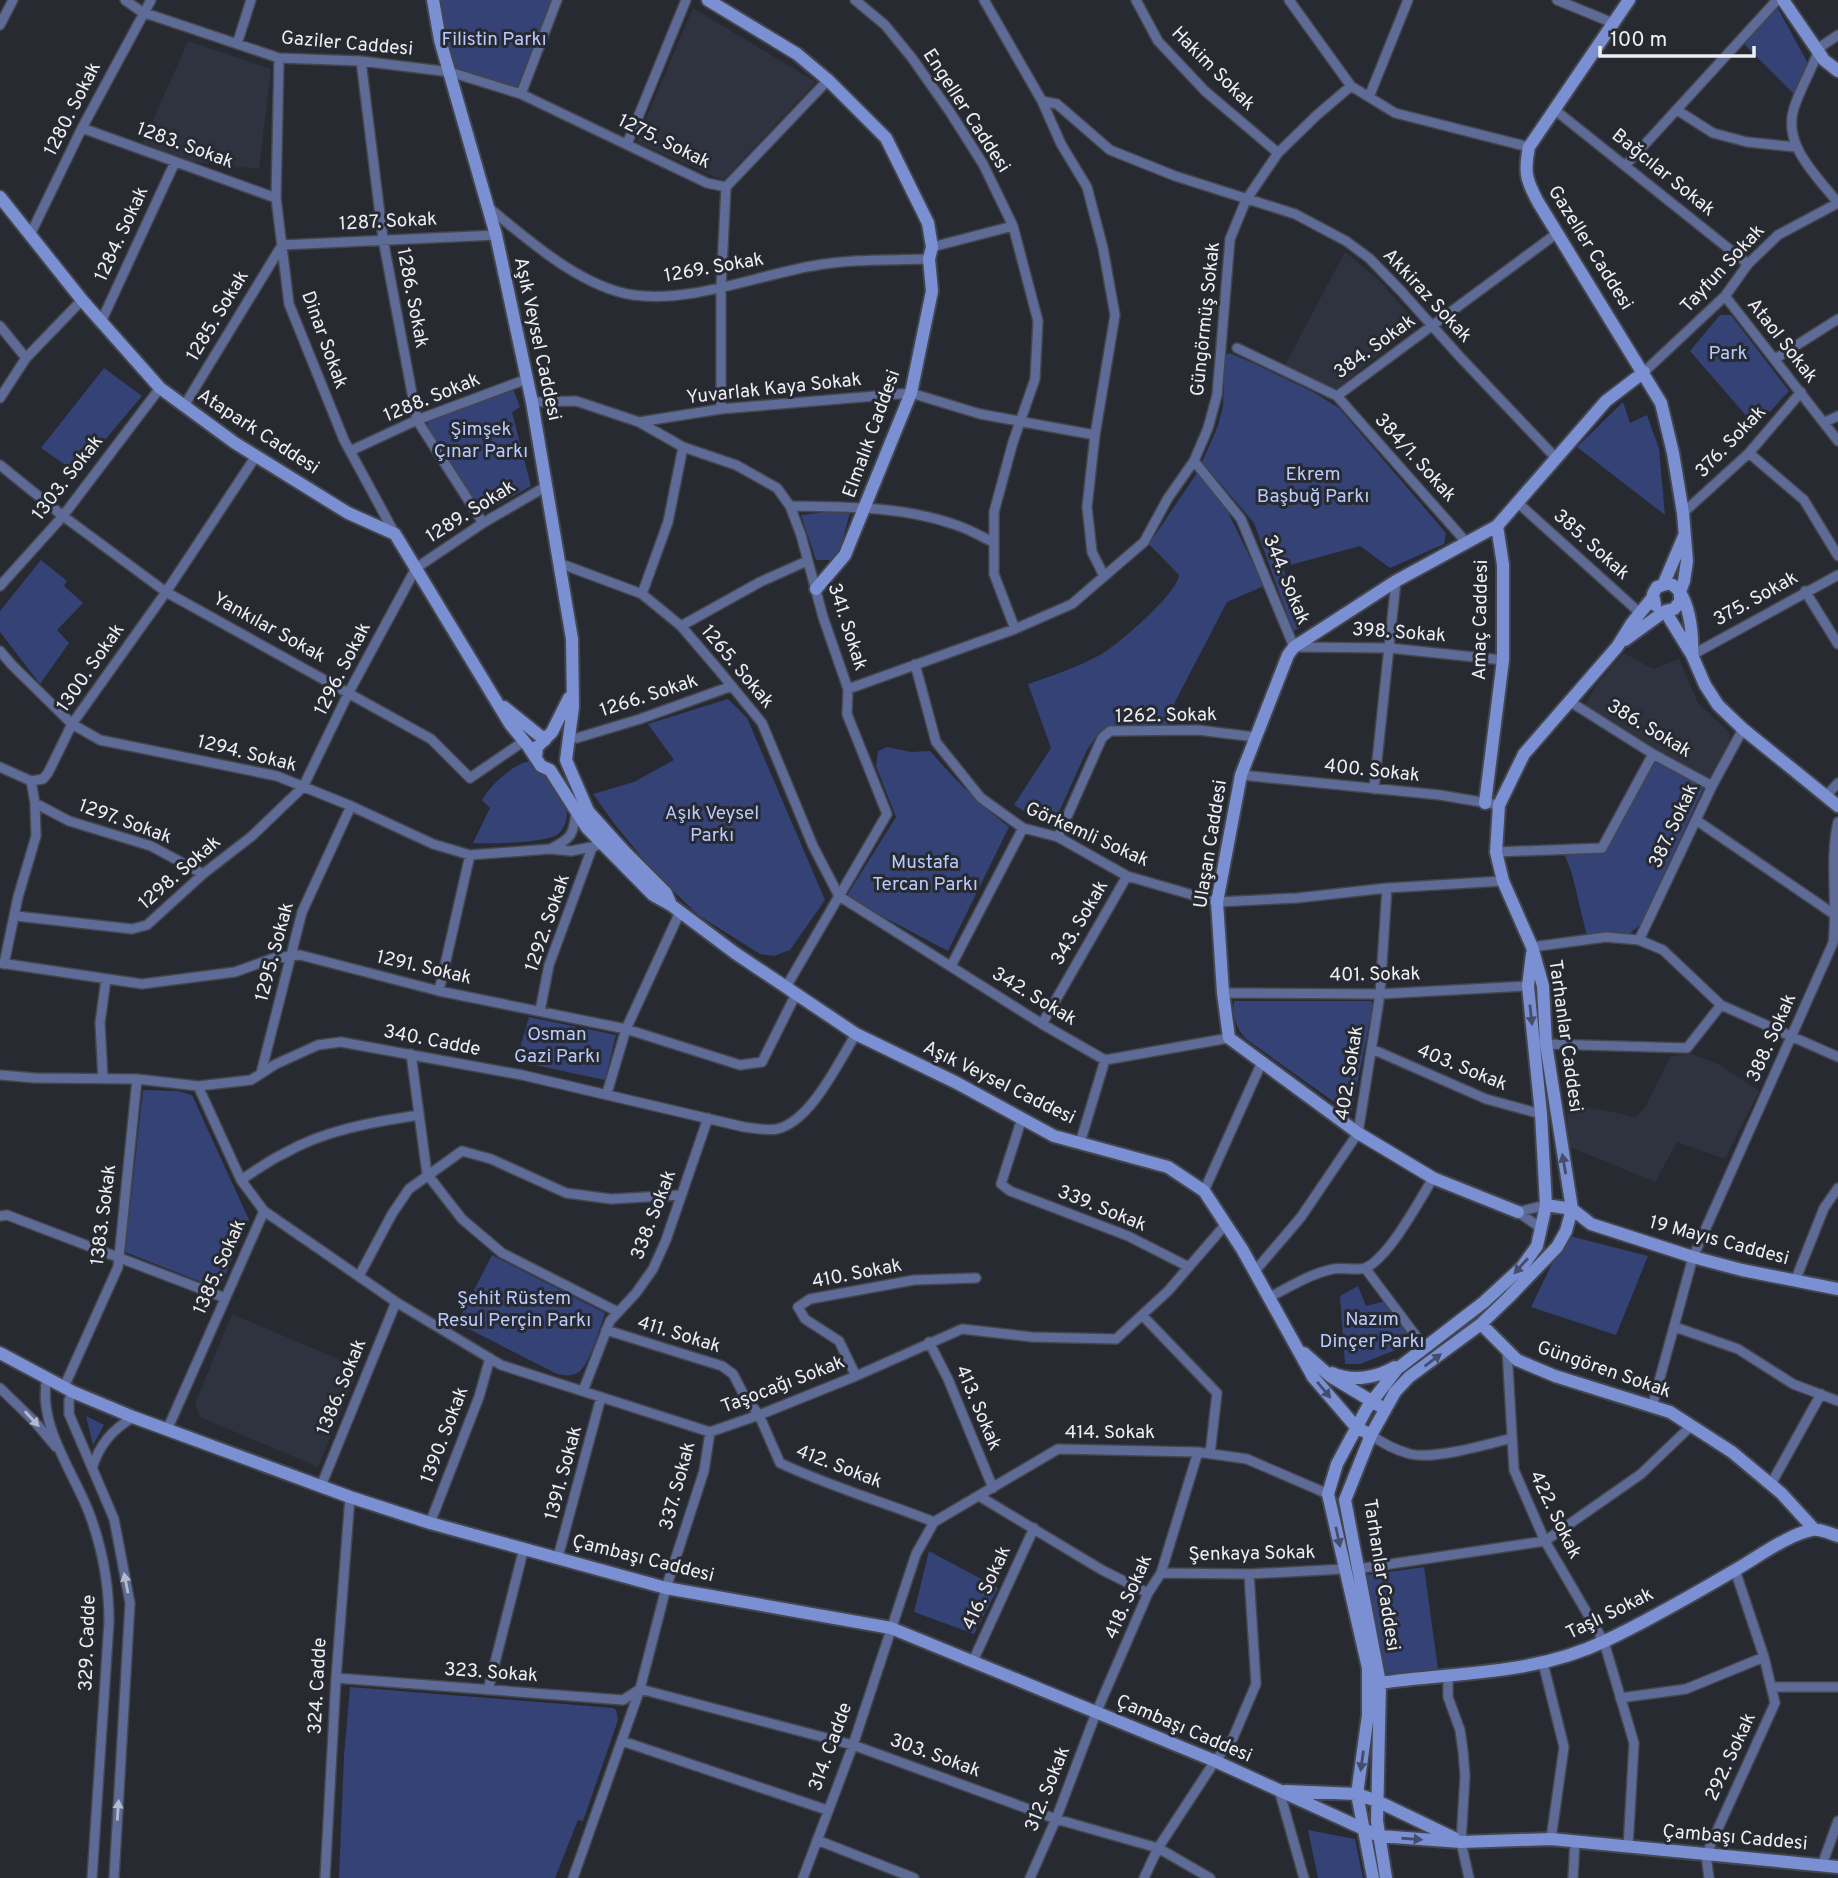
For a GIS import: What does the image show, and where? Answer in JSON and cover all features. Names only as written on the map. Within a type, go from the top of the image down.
[{"type":"street","points":[[0,25],[13,0]]},
{"type":"street","name":"Gaziler Caddesi","points":[[125,0],[142,12],[279,58],[361,61],[450,72]]},
{"type":"street","name":"1280. Sokak","points":[[30,235],[82,128],[142,12],[151,0]]},
{"type":"street","points":[[237,44],[251,0]]},
{"type":"street","name":"Aşık Veysel Caddesi","points":[[433,0],[440,40],[496,235],[532,402],[572,639],[573,707],[567,754],[588,811],[666,892],[676,908]]},
{"type":"street","points":[[521,94],[557,0]]},
{"type":"street","points":[[627,144],[686,0]]},
{"type":"street","name":"Elmalık Caddesi","points":[[708,0],[797,54],[828,80],[886,138],[928,223],[932,291],[911,394],[845,555],[816,589]]},
{"type":"street","name":"Engeller Caddesi","points":[[855,0],[885,25],[950,111],[983,164],[1013,226],[1038,321],[1035,379],[1020,420],[994,512],[994,574],[1015,629]]},
{"type":"street","points":[[984,0],[1087,187],[1103,248],[1115,315],[1095,435],[1087,507],[1092,552],[1104,576]]},
{"type":"street","name":"Hakim Sokak","points":[[1136,0],[1158,41],[1205,90],[1278,153]]},
{"type":"street","points":[[1289,0],[1352,86],[1395,113],[1529,147],[1629,0]]},
{"type":"street","points":[[1370,97],[1408,0]]},
{"type":"street","points":[[1557,0],[1613,23]]},
{"type":"street","points":[[1625,166],[1777,0]]},
{"type":"street","points":[[1783,0],[1818,52],[1831,68],[1838,71]]},
{"type":"street","points":[[1838,35],[1818,52],[1794,108],[1791,125],[1796,147],[1838,203]]},
{"type":"street","name":"Dinar Sokak","points":[[279,58],[276,198],[289,304],[350,452],[395,534]]},
{"type":"street","name":"1286. Sokak","points":[[361,61],[383,239],[417,420],[483,523]]},
{"type":"street","name":"1275. Sokak","points":[[450,72],[521,94],[708,183],[726,187],[828,80]]},
{"type":"street","name":"Güngörmüş Sokak","points":[[848,689],[1015,629],[1072,604],[1143,542],[1168,498],[1194,461],[1208,428],[1217,395],[1230,239],[1246,200],[1278,153],[1352,86]]},
{"type":"street","name":"Akkiraz Sokak","points":[[1042,101],[1057,104],[1110,150],[1175,176],[1295,214],[1346,242],[1369,258],[1401,290],[1432,327],[1555,457]]},
{"type":"street","name":"Bağcılar Sokak","points":[[1555,110],[1748,264]]},
{"type":"street","points":[[1677,110],[1713,133],[1747,142],[1796,147]]},
{"type":"street","name":"1283. Sokak","points":[[82,128],[276,198]]},
{"type":"street","name":"Gazeller Caddesi","points":[[1529,147],[1526,180],[1556,234],[1661,403],[1683,513],[1687,561],[1680,592],[1689,615],[1693,640],[1692,655]]},
{"type":"street","name":"1284. Sokak","points":[[102,322],[175,162]]},
{"type":"street","points":[[721,409],[721,287],[726,187]]},
{"type":"street","name":"Atapark Caddesi","points":[[0,197],[5,212],[30,235],[82,300],[160,388],[256,456],[348,513],[395,534]]},
{"type":"street","name":"Tayfun Sokak","points":[[1644,372],[1725,296],[1748,264],[1777,234],[1838,203]]},
{"type":"street","name":"1269. Sokak","points":[[488,207],[572,270],[598,284],[632,295],[662,296],[721,287],[813,266],[931,253],[1013,226]]},
{"type":"street","name":"384. Sokak","points":[[1237,348],[1337,396],[1556,234]]},
{"type":"street","name":"1287. Sokak","points":[[282,244],[496,235]]},
{"type":"street","name":"1285. Sokak","points":[[184,406],[282,244]]},
{"type":"street","name":"Ataol Sokak","points":[[1725,296],[1838,441]]},
{"type":"street","points":[[0,398],[26,358],[82,300]]},
{"type":"street","points":[[1775,359],[1838,319]]},
{"type":"street","points":[[0,326],[26,358]]},
{"type":"street","points":[[1294,647],[1396,581],[1497,526],[1606,401],[1644,372]]},
{"type":"street","name":"1288. Sokak","points":[[350,452],[417,420],[527,379]]},
{"type":"street","name":"1303. Sokak","points":[[0,586],[63,516],[160,388]]},
{"type":"street","name":"376. Sokak","points":[[1683,513],[1749,453],[1801,392]]},
{"type":"street","name":"Yuvarlak Kaya Sokak","points":[[532,402],[576,401],[639,422],[721,409],[911,394],[980,414],[1095,435]]},
{"type":"street","name":"384/1. Sokak","points":[[1337,396],[1467,542]]},
{"type":"street","points":[[1825,422],[1838,416]]},
{"type":"street","name":"341. Sokak","points":[[639,422],[683,447],[736,465],[777,488],[790,506],[802,535],[807,561],[848,689],[847,714],[887,814],[839,896],[791,990]]},
{"type":"street","points":[[642,594],[668,522],[683,447]]},
{"type":"street","points":[[1749,453],[1804,500],[1838,556]]},
{"type":"street","name":"1300. Sokak","points":[[31,781],[43,779],[48,774],[72,724],[166,592],[256,456]]},
{"type":"street","name":"344. Sokak","points":[[1194,461],[1241,519],[1294,647]]},
{"type":"street","name":"Yankılar Sokak","points":[[0,465],[63,516],[166,592],[430,739],[470,778],[524,741]]},
{"type":"street","name":"1289. Sokak","points":[[416,568],[483,523],[545,487]]},
{"type":"street","name":"385. Sokak","points":[[1518,503],[1640,613]]},
{"type":"street","points":[[790,506],[866,507],[905,512],[954,524],[993,542]]},
{"type":"street","name":"Amaç Caddesi","points":[[1485,803],[1503,660],[1503,565],[1497,526]]},
{"type":"street","name":"Gazeller Caddesi","points":[[1664,583],[1685,532]]},
{"type":"street","points":[[395,534],[498,707],[536,757]]},
{"type":"street","points":[[681,626],[760,582],[807,561]]},
{"type":"street","name":"1265. Sokak","points":[[559,563],[642,594],[681,626],[732,686],[762,723],[813,846],[839,896]]},
{"type":"street","name":"1296. Sokak","points":[[303,787],[349,692],[416,568]]},
{"type":"street","name":"375. Sokak","points":[[1692,655],[1838,575]]},
{"type":"street","points":[[1374,789],[1396,581]]},
{"type":"street","points":[[1664,583],[1674,585],[1680,592],[1678,606],[1665,611],[1658,608],[1653,597],[1655,590],[1664,583]]},
{"type":"street","points":[[1805,592],[1838,644]]},
{"type":"street","name":"Tarhanlar Caddesi","points":[[1373,1878],[1357,1794],[1368,1715],[1367,1668],[1351,1569],[1345,1500],[1371,1435],[1395,1392],[1409,1377],[1481,1324],[1557,1247],[1566,1230],[1572,1209],[1546,1044],[1543,986],[1532,947],[1503,881],[1496,852],[1499,805],[1524,754],[1617,647],[1653,597]]},
{"type":"street","name":"Gazeller Caddesi","points":[[1665,611],[1718,705],[1743,729],[1838,806]]},
{"type":"street","name":"Tarhanlar Caddesi","points":[[1617,647],[1665,611]]},
{"type":"street","name":"398. Sokak","points":[[1294,647],[1389,648],[1503,660]]},
{"type":"street","name":"Ulaşan Caddesi","points":[[1229,1038],[1217,902],[1241,775],[1288,655],[1294,647]]},
{"type":"street","name":"1294. Sokak","points":[[0,651],[72,724],[100,740],[277,776],[433,844],[470,855],[550,849],[571,851],[596,846]]},
{"type":"street","name":"Görkemli Sokak","points":[[915,664],[936,742],[981,798],[1023,828],[1058,837],[1127,876],[1217,902],[1503,881]]},
{"type":"street","name":"1266. Sokak","points":[[577,738],[732,686]]},
{"type":"street","points":[[490,691],[517,719],[545,740],[555,739],[567,754],[560,768],[550,770]]},
{"type":"street","name":"Aşık Veysel Caddesi","points":[[572,691],[562,716],[537,747],[536,757],[541,766],[550,770],[596,846],[653,895],[676,908],[856,1034],[957,1083],[1054,1136],[1168,1167],[1204,1191],[1255,1271],[1313,1377],[1356,1427],[1371,1435]]},
{"type":"street","name":"386. Sokak","points":[[1569,701],[1653,754],[1712,786]]},
{"type":"street","name":"387. Sokak","points":[[1639,940],[1712,786],[1743,729]]},
{"type":"street","name":"1262. Sokak","points":[[1058,837],[1102,738],[1111,732],[1198,730],[1255,737]]},
{"type":"street","points":[[1496,852],[1602,848],[1653,754]]},
{"type":"street","points":[[0,767],[31,781],[36,836],[2,963]]},
{"type":"street","name":"400. Sokak","points":[[1241,775],[1440,795],[1499,805]]},
{"type":"street","points":[[1826,796],[1838,783]]},
{"type":"street","name":"1298. Sokak","points":[[16,915],[132,929],[146,925],[203,874],[252,836],[303,787]]},
{"type":"street","name":"1297. Sokak","points":[[35,803],[69,821],[151,846],[203,874]]},
{"type":"street","name":"1295. Sokak","points":[[261,1073],[302,912],[351,806]]},
{"type":"street","points":[[550,849],[566,841],[574,830],[576,809]]},
{"type":"street","points":[[1696,820],[1837,917]]},
{"type":"street","name":"388. Sokak","points":[[1652,1407],[1693,1257],[1833,943],[1837,917],[1835,861],[1838,822]]},
{"type":"street","points":[[951,966],[1023,828]]},
{"type":"street","name":"1292. Sokak","points":[[540,1011],[549,965],[596,846]]},
{"type":"street","points":[[439,991],[470,855]]},
{"type":"street","name":"343. Sokak","points":[[1042,1024],[1127,876]]},
{"type":"street","name":"402. Sokak","points":[[1255,1271],[1301,1217],[1357,1133],[1380,994],[1387,888]]},
{"type":"street","name":"342. Sokak","points":[[839,896],[1042,1024],[1105,1060]]},
{"type":"street","points":[[607,1093],[626,1028],[676,908]]},
{"type":"street","points":[[1532,947],[1606,937],[1639,940],[1663,950],[1721,1005],[1838,1057]]},
{"type":"street","name":"Tarhanlar Caddesi","points":[[1386,1878],[1377,1801],[1380,1683],[1351,1569],[1328,1494],[1337,1464],[1356,1427],[1371,1401],[1397,1369],[1484,1302],[1522,1266],[1537,1246],[1546,1205],[1541,1114],[1528,986],[1532,947]]},
{"type":"street","name":"1291. Sokak","points":[[2,963],[142,984],[235,972],[274,958],[300,955],[439,991],[626,1028],[740,1065],[762,1062],[791,990]]},
{"type":"street","points":[[103,1079],[100,1023],[106,979]]},
{"type":"street","name":"401. Sokak","points":[[1223,993],[1380,994],[1528,986]]},
{"type":"street","points":[[1546,1044],[1687,1048],[1721,1005]]},
{"type":"street","name":"340. Cadde","points":[[0,1075],[137,1079],[198,1086],[251,1080],[318,1045],[341,1042],[607,1093],[744,1127],[775,1130],[792,1124],[807,1112],[856,1034]]},
{"type":"street","points":[[1080,1143],[1105,1060],[1229,1038],[1357,1133],[1433,1178],[1518,1212],[1542,1229],[1566,1230],[1591,1224]]},
{"type":"street","name":"403. Sokak","points":[[1372,1049],[1486,1099],[1541,1114]]},
{"type":"street","points":[[411,1055],[427,1174],[462,1219],[502,1254],[618,1312]]},
{"type":"street","points":[[1204,1191],[1262,1062]]},
{"type":"street","name":"1383. Sokak","points":[[69,1389],[118,1266],[137,1079]]},
{"type":"street","name":"1385. Sokak","points":[[167,1430],[264,1212],[241,1180],[198,1086]]},
{"type":"street","points":[[241,1180],[284,1153],[326,1135],[373,1122],[419,1115]]},
{"type":"street","name":"338. Sokak","points":[[583,1391],[610,1321],[636,1293],[653,1269],[708,1118]]},
{"type":"street","name":"339. Sokak","points":[[1022,1118],[1001,1184],[1010,1191],[1128,1236],[1189,1267]]},
{"type":"street","points":[[359,1276],[409,1189],[462,1151],[491,1159],[566,1193],[611,1199],[681,1195]]},
{"type":"street","points":[[1270,1297],[1312,1274],[1337,1268],[1365,1268],[1380,1258],[1433,1178]]},
{"type":"street","points":[[1795,1281],[1824,1208],[1838,1188]]},
{"type":"street","points":[[1518,1212],[1546,1205],[1572,1209],[1591,1224]]},
{"type":"street","name":"Taşocağı Sokak","points":[[264,1212],[396,1302],[501,1365],[710,1432],[856,1376],[962,1329],[1032,1337],[1116,1339],[1189,1267],[1226,1224]]},
{"type":"street","points":[[0,1216],[7,1216],[225,1298]]},
{"type":"street","name":"19 Mayıs Caddesi","points":[[1591,1224],[1693,1257],[1838,1289]]},
{"type":"street","points":[[1365,1268],[1425,1348]]},
{"type":"street","name":"410. Sokak","points":[[856,1376],[839,1341],[805,1320],[798,1307],[810,1299],[914,1280],[975,1278]]},
{"type":"street","name":"1386. Sokak","points":[[321,1486],[396,1302]]},
{"type":"street","points":[[1142,1315],[1217,1393],[1210,1454]]},
{"type":"street","name":"Güngören Sokak","points":[[1481,1324],[1517,1360],[1555,1376],[1670,1412],[1732,1452],[1771,1484],[1814,1529]]},
{"type":"street","points":[[1675,1326],[1738,1349],[1793,1384],[1838,1401]]},
{"type":"street","name":"411. Sokak","points":[[606,1330],[722,1366],[733,1374],[745,1397],[759,1415]]},
{"type":"street","name":"413. Sokak","points":[[929,1342],[948,1379],[993,1488]]},
{"type":"street","name":"Aşık Veysel Caddesi","points":[[1299,1348],[1322,1369],[1386,1408]]},
{"type":"street","name":"422. Sokak","points":[[1507,1350],[1514,1470],[1545,1541],[1604,1642],[1634,1743],[1628,1847]]},
{"type":"street","name":"Çambaşı Caddesi","points":[[0,1353],[133,1418],[350,1497],[430,1523],[666,1588],[891,1628],[1215,1761],[1379,1836],[1461,1842],[1551,1839],[1838,1867]]},
{"type":"street","points":[[1322,1369],[1339,1376],[1364,1378],[1387,1371],[1414,1356]]},
{"type":"street","name":"1390. Sokak","points":[[430,1523],[479,1397],[490,1358]]},
{"type":"street","name":"329. Cadde","points":[[47,1378],[46,1406],[62,1453],[96,1533],[108,1593],[108,1633],[92,1878]]},
{"type":"street","points":[[0,1388],[62,1453]]},
{"type":"street","name":"329. Cadde","points":[[69,1389],[69,1414],[114,1519],[130,1603],[114,1878]]},
{"type":"street","points":[[1771,1484],[1821,1394]]},
{"type":"street","name":"1391. Sokak","points":[[558,1558],[601,1397]]},
{"type":"street","name":"412. Sokak","points":[[759,1415],[780,1463],[808,1476],[934,1522]]},
{"type":"street","points":[[92,1468],[97,1454],[110,1434],[133,1418]]},
{"type":"street","points":[[1545,1541],[1642,1474],[1690,1427]]},
{"type":"street","name":"337. Sokak","points":[[573,1878],[640,1689],[666,1588],[705,1471],[710,1432]]},
{"type":"street","points":[[1371,1435],[1381,1443],[1412,1455],[1434,1454],[1512,1438]]},
{"type":"street","name":"414. Sokak","points":[[934,1522],[1058,1449],[1198,1452],[1247,1458],[1328,1494]]},
{"type":"street","name":"418. Sokak","points":[[1096,1713],[1149,1593],[1161,1573],[1198,1452]]},
{"type":"street","points":[[979,1496],[1102,1570],[1149,1593]]},
{"type":"street","name":"324. Cadde","points":[[325,1878],[336,1678],[350,1497]]},
{"type":"street","points":[[891,1628],[916,1554],[934,1522]]},
{"type":"street","name":"416. Sokak","points":[[973,1661],[1034,1528]]},
{"type":"street","points":[[1814,1529],[1837,1538]]},
{"type":"street","name":"Taşlı Sokak","points":[[1380,1683],[1448,1677],[1543,1663],[1604,1642],[1776,1545],[1814,1529]]},
{"type":"street","name":"Şenkaya Sokak","points":[[1161,1573],[1249,1574],[1351,1569],[1545,1541]]},
{"type":"street","points":[[488,1690],[524,1548]]},
{"type":"street","name":"292. Sokak","points":[[1706,1855],[1775,1703],[1764,1657],[1735,1570]]},
{"type":"street","points":[[1144,1878],[1158,1848],[1233,1738],[1256,1684],[1249,1574]]},
{"type":"street","name":"314. Cadde","points":[[803,1878],[853,1745],[891,1628]]},
{"type":"street","points":[[1620,1698],[1686,1689],[1764,1657]]},
{"type":"street","points":[[1543,1663],[1564,1747],[1551,1839]]},
{"type":"street","points":[[1448,1677],[1448,1697],[1460,1730],[1463,1751],[1465,1776],[1461,1842],[1469,1878]]},
{"type":"street","name":"323. Sokak","points":[[336,1678],[623,1700],[640,1689]]},
{"type":"street","points":[[1772,1687],[1838,1687]]},
{"type":"street","name":"303. Sokak","points":[[640,1689],[853,1745],[1056,1819],[1158,1848],[1210,1878]]},
{"type":"street","name":"312. Sokak","points":[[1030,1878],[1056,1819],[1096,1713]]},
{"type":"street","points":[[622,1741],[827,1810]]},
{"type":"street","points":[[1279,1790],[1304,1878]]},
{"type":"street","name":"Çambaşı Caddesi","points":[[1279,1790],[1357,1794],[1461,1842]]},
{"type":"street","points":[[1822,1865],[1838,1821]]},
{"type":"street","points":[[817,1840],[914,1878]]},
{"type":"street","points":[[1573,1878],[1575,1842]]},
{"type":"street","points":[[1706,1855],[1709,1878]]},
{"type":"shaded area","points":[[693,8],[816,82],[723,180],[636,142]]},
{"type":"shaded area","points":[[188,41],[271,69],[259,169],[186,161],[143,143]]},
{"type":"shaded area","points":[[1345,252],[1380,281],[1417,324],[1335,390],[1285,365]]},
{"type":"shaded area","points":[[1624,653],[1653,669],[1679,659],[1698,703],[1728,731],[1728,748],[1710,780],[1641,742],[1585,705],[1600,680]]},
{"type":"shaded area","points":[[1691,1054],[1718,1064],[1759,1091],[1725,1159],[1677,1142],[1655,1182],[1568,1146],[1567,1106],[1635,1117],[1645,1108],[1671,1056]]},
{"type":"shaded area","points":[[232,1314],[359,1368],[318,1467],[200,1417],[195,1404]]},
{"type":"green space","name":"Filistin Parkı","points":[[437,0],[553,0],[516,88],[455,69]]},
{"type":"green space","points":[[1776,5],[1810,67],[1794,94],[1742,42]]},
{"type":"green space","name":"Park","points":[[1720,315],[1731,315],[1789,391],[1756,427],[1690,351]]},
{"type":"green space","name":"Ekrem Başbuğ Parkı","points":[[1229,353],[1313,392],[1339,408],[1446,533],[1444,544],[1390,568],[1360,546],[1283,567],[1300,628],[1293,631],[1254,523],[1202,462],[1218,426],[1223,406],[1225,355]]},
{"type":"green space","points":[[104,368],[142,396],[77,473],[41,448]]},
{"type":"green space","name":"Şimşek Çınar Parkı","points":[[513,389],[520,407],[512,412],[531,486],[483,513],[427,427],[428,421]]},
{"type":"green space","points":[[1623,402],[1630,423],[1647,415],[1659,449],[1665,515],[1577,447]]},
{"type":"green space","points":[[1197,473],[1226,508],[1264,586],[1227,602],[1176,700],[1167,725],[1117,726],[1100,731],[1087,750],[1050,827],[1014,805],[1051,748],[1028,684],[1100,655],[1132,630],[1169,594],[1179,575],[1149,544]]},
{"type":"green space","points":[[851,509],[838,556],[831,560],[816,560],[801,515]]},
{"type":"green space","points":[[41,560],[67,581],[64,586],[83,603],[57,630],[69,643],[40,684],[0,632],[0,611]]},
{"type":"green space","name":"Aşık Veysel Parkı","points":[[728,699],[747,718],[825,900],[790,950],[774,956],[760,954],[698,915],[653,871],[593,794],[634,782],[674,760],[648,724]]},
{"type":"green space","name":"Mustafa Tercan Parkı","points":[[887,747],[911,752],[930,751],[967,791],[1009,827],[948,951],[846,897],[896,817],[876,766],[878,751]]},
{"type":"green space","points":[[1655,758],[1704,787],[1641,924],[1629,934],[1587,936],[1572,874],[1563,850],[1605,850]]},
{"type":"green space","points":[[532,761],[541,775],[546,775],[565,804],[567,816],[561,831],[555,836],[537,840],[473,843],[490,808],[482,800],[486,794],[511,770]]},
{"type":"green space","points":[[1234,1001],[1371,1001],[1373,1005],[1351,1114],[1246,1039],[1236,1022]]},
{"type":"green space","name":"Osman Gazi Parkı","points":[[529,1017],[616,1035],[605,1080],[516,1061]]},
{"type":"green space","points":[[143,1090],[178,1091],[192,1095],[249,1220],[223,1280],[214,1287],[125,1252]]},
{"type":"green space","points":[[1566,1235],[1648,1256],[1616,1335],[1531,1307]]},
{"type":"green space","name":"Şehit Rüstem Resul Perçin Parkı","points":[[492,1255],[605,1313],[591,1353],[579,1372],[571,1375],[557,1374],[457,1323]]},
{"type":"green space","name":"Nazım Dinçer Parkı","points":[[1358,1286],[1366,1306],[1386,1301],[1416,1342],[1360,1364],[1345,1364],[1340,1296]]},
{"type":"green space","points":[[86,1416],[104,1425],[93,1445]]},
{"type":"green space","points":[[929,1551],[998,1588],[974,1634],[914,1612]]},
{"type":"green space","points":[[1424,1567],[1438,1669],[1385,1674],[1366,1575]]},
{"type":"green space","points":[[350,1687],[616,1710],[618,1720],[583,1821],[578,1820],[555,1878],[339,1878]]},
{"type":"green space","points":[[1308,1830],[1355,1839],[1363,1878],[1318,1878]]}]
